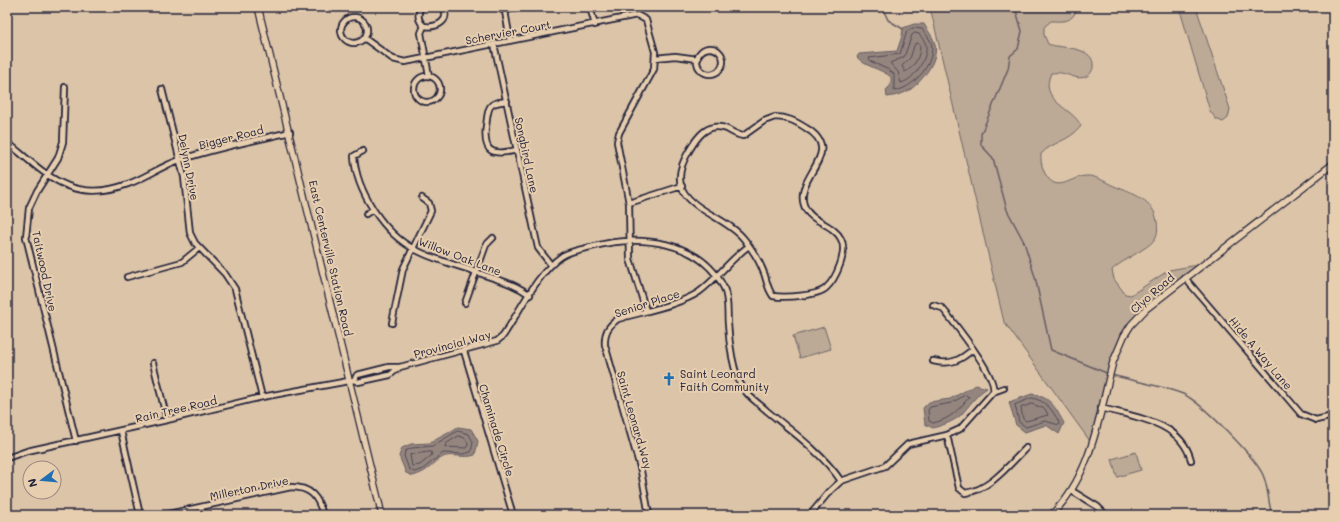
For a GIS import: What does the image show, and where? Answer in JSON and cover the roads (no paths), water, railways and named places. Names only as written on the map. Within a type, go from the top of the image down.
[{"type":"street","name":"East Centerville Station Road","points":[[258,7],[352,380],[382,515]]},
{"type":"street","points":[[421,7],[418,17],[424,26],[422,33],[429,76]]},
{"type":"street","points":[[424,26],[437,25],[444,21],[445,13],[443,7]]},
{"type":"street","points":[[496,7],[505,11],[517,7]]},
{"type":"street","points":[[590,7],[595,25]]},
{"type":"street","points":[[505,11],[510,40]]},
{"type":"street","name":"Schervier Court","points":[[364,38],[396,62],[405,62],[510,40],[640,16],[648,23],[656,58],[652,74],[618,136],[617,148],[629,203],[630,259],[646,311]]},
{"type":"street","points":[[353,17],[361,19],[366,26],[364,38],[355,43],[344,38],[342,28],[345,21],[353,17]]},
{"type":"street","name":"Songbird Lane","points":[[494,44],[538,248],[552,265]]},
{"type":"street","points":[[708,48],[715,48],[723,56],[720,70],[714,74],[703,72],[699,66],[698,59],[701,52],[708,48]]},
{"type":"street","points":[[656,58],[676,56],[698,59]]},
{"type":"street","points":[[429,76],[438,81],[441,92],[435,99],[419,100],[415,94],[414,86],[419,79],[429,76]]},
{"type":"street","name":"Taitwood Drive","points":[[65,87],[63,142],[58,158],[48,177],[37,191],[29,208],[26,237],[76,440]]},
{"type":"street","name":"Delynn Drive","points":[[162,89],[186,188],[190,233],[199,248],[225,274],[235,289],[262,397]]},
{"type":"street","points":[[507,101],[494,104],[489,109],[485,143],[488,148],[497,153],[517,150]]},
{"type":"street","points":[[782,117],[794,120],[812,132],[819,141],[821,156],[804,187],[803,203],[812,216],[837,233],[842,240],[843,257],[826,288],[820,292],[808,295],[773,296],[768,290],[764,272],[748,246],[735,231],[692,202],[682,186],[682,166],[686,156],[698,137],[710,128],[720,127],[744,136],[769,119],[782,117]]},
{"type":"street","name":"Bigger Road","points":[[7,142],[48,177],[64,186],[76,189],[105,190],[127,185],[180,160],[290,132]]},
{"type":"street","name":"Willow Oak Lane","points":[[363,151],[354,156],[354,164],[364,193],[372,210],[392,232],[414,250],[513,285],[530,295]]},
{"type":"street","name":"Clyo Road","points":[[1051,515],[1072,491],[1088,457],[1119,347],[1138,317],[1185,278],[1333,164]]},
{"type":"street","points":[[629,203],[682,186]]},
{"type":"street","points":[[392,323],[404,269],[431,211],[429,203],[422,198]]},
{"type":"street","points":[[366,214],[372,210]]},
{"type":"street","points":[[466,303],[486,246],[493,238]]},
{"type":"street","name":"Provincial Way","points":[[352,380],[357,375],[389,367],[400,367],[490,344],[503,336],[542,275],[563,255],[576,250],[606,243],[630,240],[644,240],[672,245],[706,264],[724,288],[728,300],[730,348],[743,389],[825,461],[841,481]]},
{"type":"street","name":"Senior Place","points":[[606,331],[612,323],[618,319],[687,299],[700,292],[748,246]]},
{"type":"street","points":[[127,277],[182,262],[199,248]]},
{"type":"street","name":"Hide A Way Lane","points":[[1185,278],[1301,414],[1316,420],[1333,416]]},
{"type":"street","points":[[933,305],[942,308],[974,350],[994,386],[993,392]]},
{"type":"street","name":"Saint Leonard Way","points":[[606,331],[604,345],[641,472],[649,515]]},
{"type":"street","points":[[933,360],[943,363],[954,362],[974,350]]},
{"type":"street","name":"Chaminade Circle","points":[[464,351],[513,515]]},
{"type":"street","points":[[153,363],[167,420]]},
{"type":"street","name":"Rain Tree Road","points":[[7,458],[27,451],[121,431],[262,397],[352,380]]},
{"type":"street","points":[[810,515],[829,492],[841,481],[885,466],[908,444],[947,435],[963,426],[993,392],[1004,388]]},
{"type":"street","points":[[1101,408],[1166,427],[1182,442],[1191,460]]},
{"type":"street","points":[[121,431],[140,515]]},
{"type":"street","points":[[947,435],[959,488],[965,493],[976,490],[992,481],[1026,448]]},
{"type":"street","name":"Millerton Drive","points":[[164,515],[291,487],[305,488],[314,494],[320,504],[323,515]]},
{"type":"street","points":[[1072,491],[1098,507],[1106,515]]},
{"type":"water","points":[[914,24],[924,24],[933,39],[936,48],[933,61],[930,68],[921,80],[911,89],[887,97],[886,90],[891,85],[891,77],[864,63],[857,57],[859,54],[897,51],[903,28]]},
{"type":"water","points":[[976,385],[987,388],[976,397],[961,415],[948,423],[933,428],[925,424],[923,408],[929,402],[950,399]]},
{"type":"water","points":[[1032,394],[1048,400],[1055,407],[1064,423],[1059,434],[1046,425],[1025,432],[1016,425],[1009,402]]},
{"type":"water","points":[[458,427],[471,429],[478,441],[475,455],[446,456],[419,474],[413,476],[406,473],[399,456],[402,448],[411,444],[430,443]]},
{"type":"waterway","points":[[882,7],[888,20],[903,29]]},
{"type":"waterway","points":[[1015,7],[1022,31],[1018,49],[1010,56],[1008,69],[981,134],[981,145],[993,158],[1007,210],[1024,242],[1035,277],[1051,350],[1109,374]]},
{"type":"waterway","points":[[1112,375],[1166,388],[1183,394],[1214,418],[1250,456],[1263,475],[1271,511],[1274,515]]},
{"type":"place","name":"Saint Leonard Faith Community","points":[[669,379]]}]
